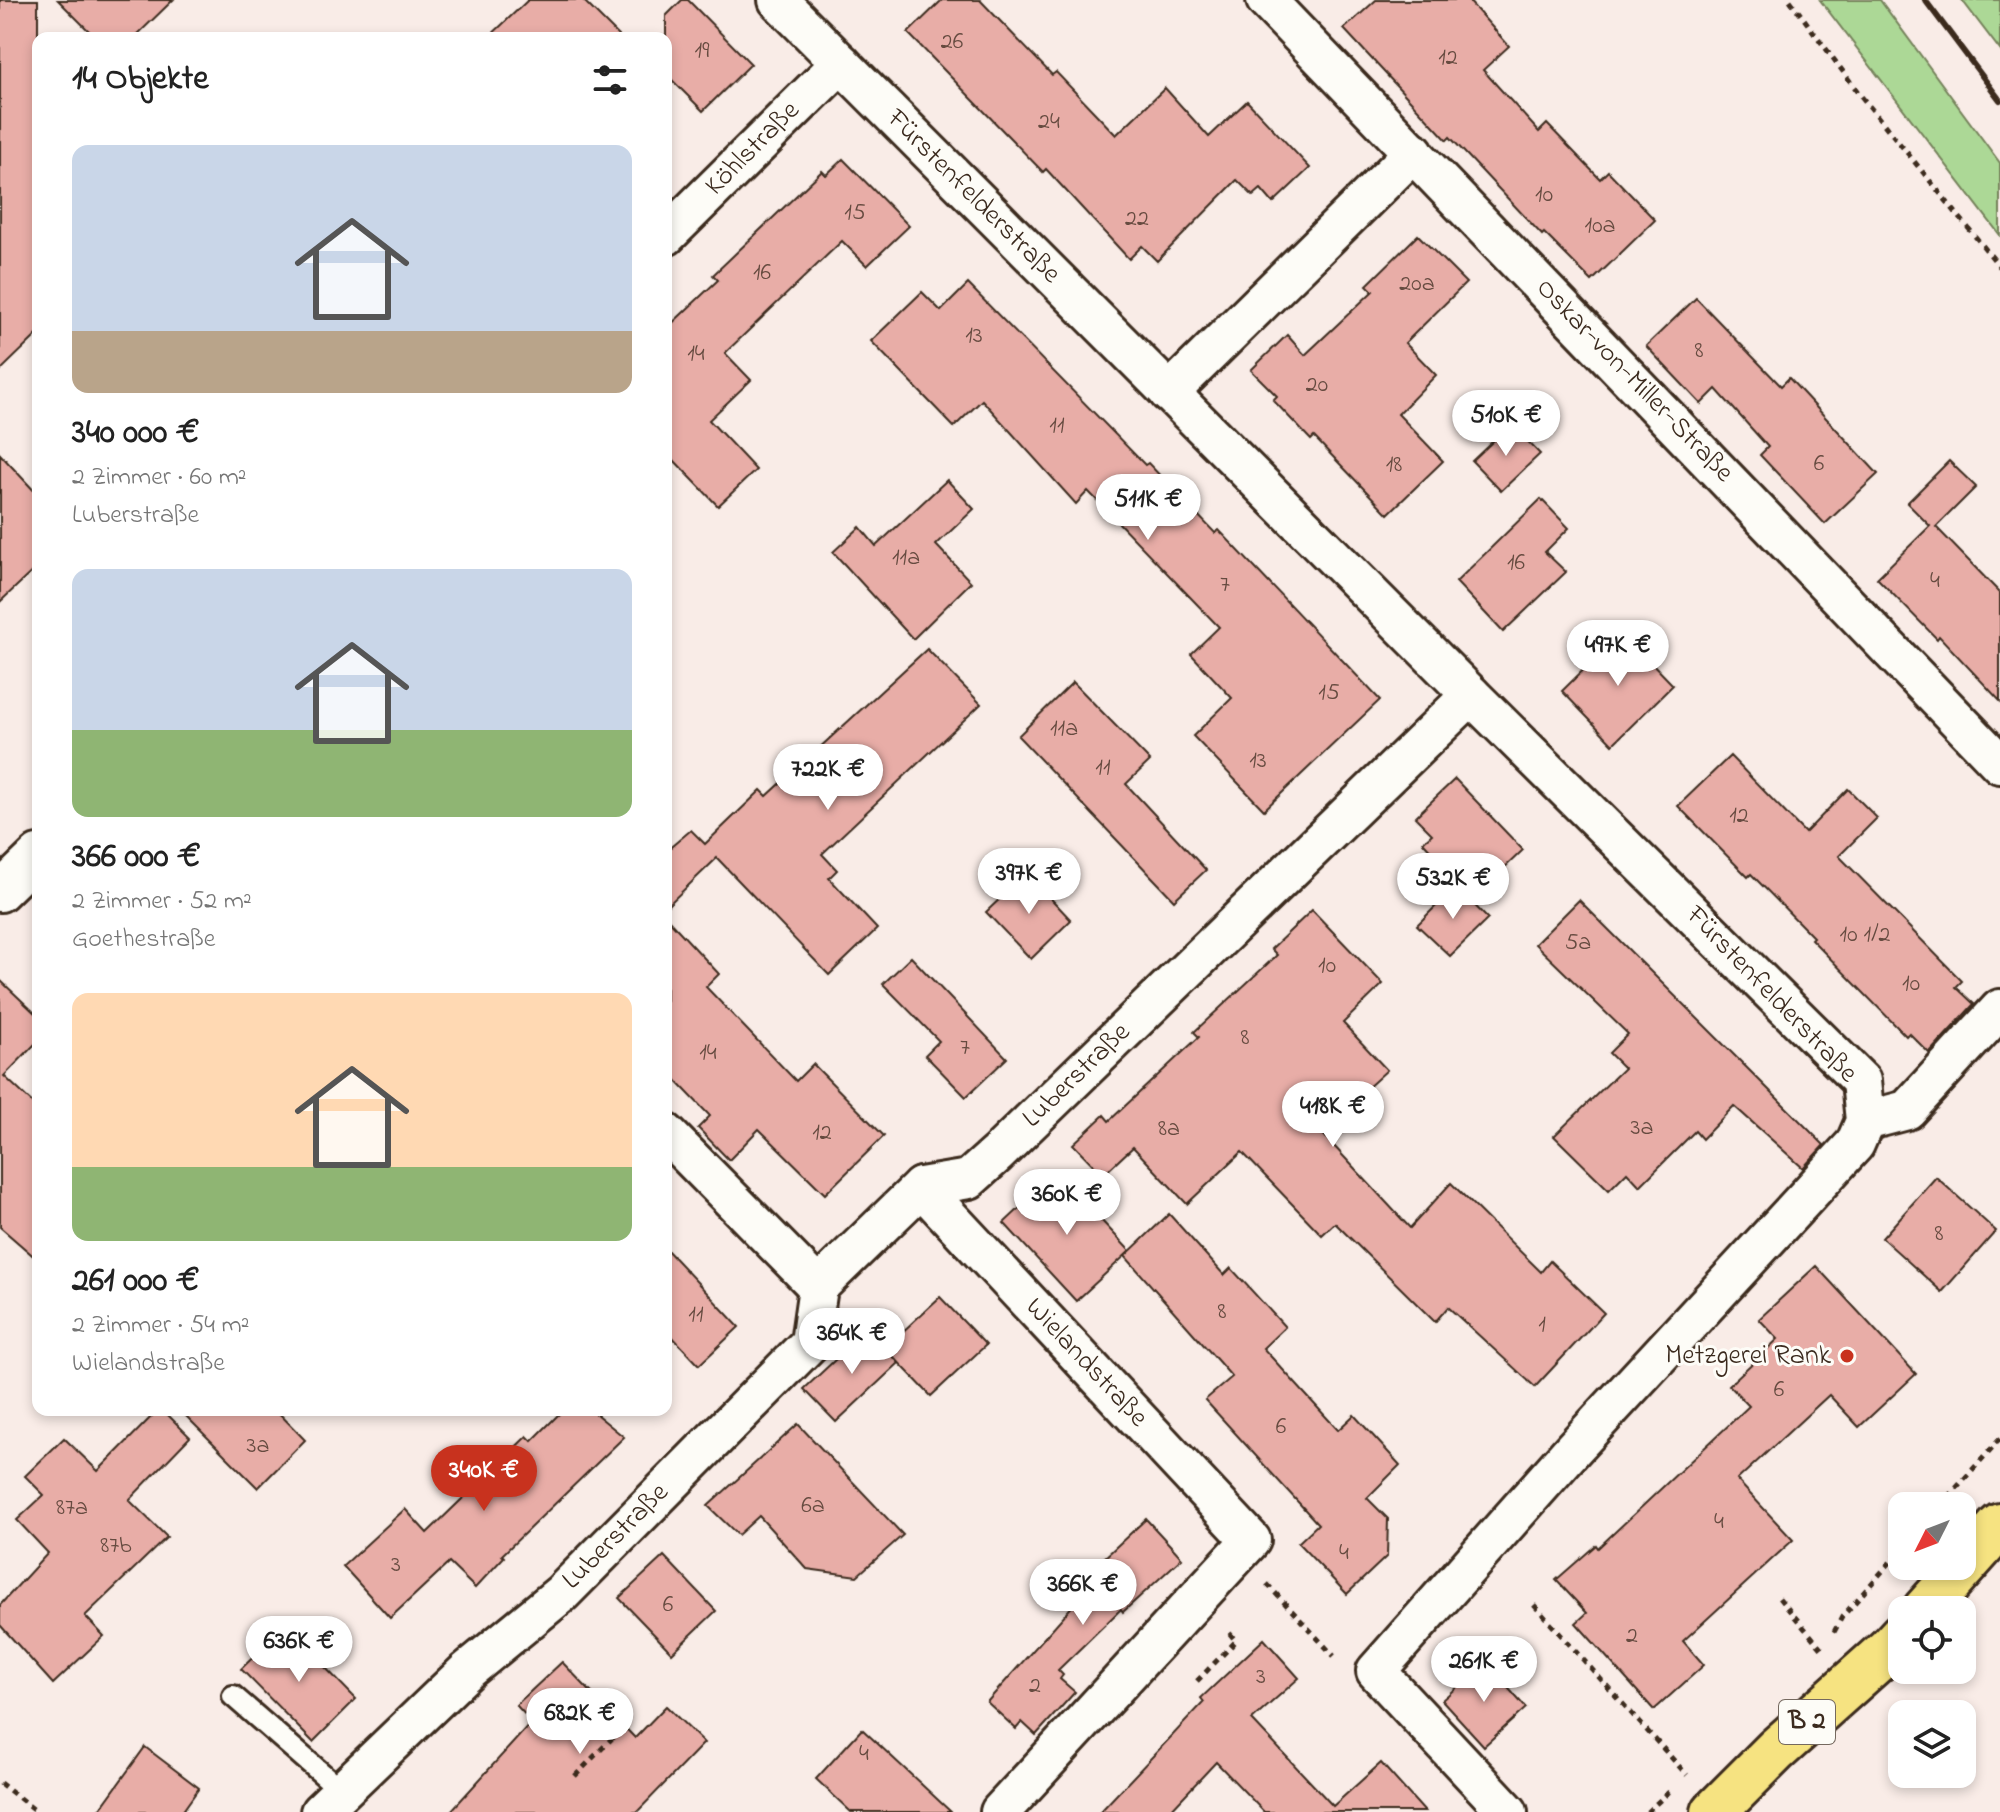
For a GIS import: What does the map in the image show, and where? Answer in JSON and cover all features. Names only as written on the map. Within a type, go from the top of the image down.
[{"type":"main road","points":[[1938,1596],[2000,1526]]},
{"type":"main road","name":"B 2","points":[[1714,1812],[1776,1750],[1888,1648]]},
{"type":"street","name":"Fürstenfelderstraße","points":[[778,0],[1861,1081],[1865,1121],[1855,1144],[1573,1449],[1376,1671]]},
{"type":"street","name":"Oskar-von-Miller-Straße","points":[[1266,0],[2000,764]]},
{"type":"street","name":"Köhlstraße","points":[[672,230],[841,63]]},
{"type":"street","points":[[1169,393],[1414,152]]},
{"type":"street","name":"Luberstraße","points":[[921,1187],[969,1179],[997,1154],[1471,695]]},
{"type":"street","points":[[0,892],[32,861]]},
{"type":"street","points":[[1865,1121],[1907,1110],[2000,1009]]},
{"type":"street","points":[[672,1139],[818,1287],[921,1187]]},
{"type":"street","name":"Wielandstraße","points":[[921,1187],[1251,1540]]},
{"type":"street","name":"Luberstraße","points":[[331,1802],[467,1671],[562,1593],[810,1343],[818,1287]]},
{"type":"street","points":[[1000,1812],[1251,1540]]},
{"type":"street","points":[[1376,1671],[1508,1812]]},
{"type":"lane","points":[[233,1696],[331,1802]]},
{"type":"path","points":[[1790,0],[1861,96],[2000,267]]},
{"type":"path","points":[[1953,1492],[2000,1439]]},
{"type":"path","points":[[1251,1540],[1257,1574],[1351,1674],[1376,1671]]},
{"type":"path","points":[[1779,1598],[1853,1682]]},
{"type":"path","points":[[1534,1605],[1687,1776]]},
{"type":"path","points":[[575,1776],[627,1723]]},
{"type":"path","points":[[0,1783],[37,1812]]},
{"type":"green space","points":[[1820,0],[1880,0],[2000,163],[2000,235]]},
{"type":"green space","points":[[1962,0],[2000,0],[2000,50]]},
{"type":"building","points":[[0,0],[38,0],[38,32],[32,32],[32,340],[0,371]]},
{"type":"building","points":[[58,0],[173,0],[140,32],[90,32]]},
{"type":"building","points":[[528,0],[583,0],[615,32],[494,32]]},
{"type":"building","points":[[682,0],[688,0],[751,64],[703,111],[672,80],[672,32],[666,32],[666,16]]},
{"type":"building","points":[[942,0],[980,0],[1052,75],[1056,72],[1116,135],[1165,88],[1209,137],[1247,101],[1310,168],[1273,203],[1261,189],[1253,196],[1237,180],[1157,261],[1142,246],[1129,259],[1046,169],[1043,172],[908,33]]},
{"type":"building","points":[[1376,0],[1468,0],[1509,46],[1483,70],[1539,132],[1547,124],[1600,179],[1608,171],[1655,220],[1592,281],[1544,233],[1542,235],[1450,137],[1447,140],[1344,29]]},
{"type":"building","points":[[843,159],[909,226],[867,266],[842,241],[725,353],[751,380],[709,420],[756,470],[718,506],[672,458],[672,323],[718,280],[713,275],[822,171],[826,175]]},
{"type":"building","points":[[1418,235],[1466,283],[1405,343],[1436,375],[1398,414],[1443,461],[1388,514],[1314,437],[1311,440],[1273,400],[1277,396],[1251,370],[1287,335],[1305,355],[1373,291],[1367,285]]},
{"type":"building","points":[[968,284],[1145,465],[1148,463],[1215,533],[1219,530],[1380,700],[1264,810],[1193,736],[1232,698],[1191,654],[1219,627],[1088,491],[1076,504],[982,400],[954,427],[871,341],[922,292],[941,311]]},
{"type":"building","points":[[1696,298],[1781,386],[1789,378],[1878,474],[1825,524],[1760,455],[1768,447],[1716,389],[1701,404],[1646,346]]},
{"type":"building","points":[[1511,424],[1540,454],[1501,491],[1472,461]]},
{"type":"building","points":[[0,454],[32,489],[32,572],[0,602]]},
{"type":"building","points":[[1949,461],[1976,487],[1936,527],[2000,593],[2000,701],[1939,636],[1937,639],[1877,578],[1930,526],[1907,503]]},
{"type":"building","points":[[947,480],[974,509],[936,545],[971,582],[913,639],[833,552],[860,527],[876,546]]},
{"type":"building","points":[[1541,499],[1569,528],[1545,552],[1566,572],[1503,632],[1456,582]]},
{"type":"building","points":[[1622,632],[1673,685],[1613,744],[1562,691]]},
{"type":"building","points":[[927,649],[981,704],[822,854],[837,870],[829,878],[877,929],[829,975],[717,858],[672,901],[672,846],[691,830],[705,844],[761,790],[767,796]]},
{"type":"building","points":[[1073,682],[1150,761],[1126,784],[1206,870],[1174,900],[1018,736]]},
{"type":"building","points":[[1730,756],[1805,833],[1848,789],[1877,818],[1839,856],[1962,981],[1956,987],[1974,1004],[1929,1053],[1909,1033],[1906,1036],[1751,874],[1748,877],[1678,806]]},
{"type":"building","points":[[1455,779],[1523,850],[1474,897],[1423,842],[1432,834],[1415,817]]},
{"type":"building","points":[[1027,873],[1071,920],[1031,959],[986,912]]},
{"type":"building","points":[[1456,886],[1488,919],[1450,956],[1417,925]]},
{"type":"building","points":[[1579,900],[1824,1145],[1803,1168],[1734,1106],[1702,1139],[1695,1131],[1640,1186],[1627,1172],[1609,1190],[1554,1136],[1624,1068],[1609,1053],[1628,1034],[1535,944]]},
{"type":"building","points":[[1312,910],[1383,984],[1343,1023],[1387,1070],[1320,1131],[1410,1228],[1451,1183],[1541,1272],[1550,1261],[1604,1313],[1535,1387],[1448,1307],[1435,1322],[1335,1223],[1322,1235],[1242,1152],[1187,1204],[1133,1147],[1103,1175],[1073,1144],[1104,1115],[1109,1121],[1199,1037],[1194,1032],[1277,955],[1271,949]]},
{"type":"building","points":[[672,923],[719,974],[706,987],[796,1081],[813,1064],[884,1136],[825,1194],[759,1129],[729,1160],[698,1128],[710,1116],[672,1076]]},
{"type":"building","points":[[911,957],[1007,1058],[966,1097],[925,1055],[939,1041],[883,984]]},
{"type":"building","points":[[0,980],[32,1010],[32,1047],[4,1076],[32,1102],[32,1255],[0,1227]]},
{"type":"building","points":[[1057,1173],[1130,1251],[1076,1301],[1004,1223]]},
{"type":"building","points":[[1936,1177],[1996,1231],[1942,1292],[1882,1238]]},
{"type":"building","points":[[1169,1214],[1224,1275],[1231,1268],[1285,1327],[1263,1348],[1338,1430],[1354,1415],[1400,1465],[1367,1498],[1388,1519],[1387,1556],[1347,1594],[1298,1543],[1318,1524],[1205,1400],[1232,1377],[1125,1256]]},
{"type":"building","points":[[672,1255],[739,1327],[699,1365],[672,1336]]},
{"type":"building","points":[[1816,1266],[1916,1374],[1859,1427],[1829,1395],[1737,1480],[1793,1540],[1683,1641],[1704,1665],[1654,1710],[1576,1623],[1587,1613],[1556,1580],[1596,1545],[1598,1548],[1749,1406],[1729,1385],[1778,1339],[1759,1319]]},
{"type":"building","points":[[940,1297],[986,1345],[931,1396],[885,1348]]},
{"type":"building","points":[[868,1329],[899,1363],[836,1422],[804,1389]]},
{"type":"building","points":[[152,1416],[169,1416],[190,1437],[129,1500],[167,1537],[85,1616],[104,1636],[53,1684],[0,1625],[0,1605],[48,1553],[17,1520],[44,1495],[25,1476],[64,1438],[98,1471]]},
{"type":"building","points":[[186,1416],[282,1416],[305,1440],[258,1488]]},
{"type":"building","points":[[557,1416],[598,1416],[624,1437],[502,1555],[504,1557],[475,1588],[449,1563],[390,1618],[343,1566],[405,1509],[427,1533],[527,1436],[532,1441]]},
{"type":"building","points":[[798,1424],[903,1535],[857,1576],[807,1569],[759,1516],[738,1535],[708,1506]]},
{"type":"building","points":[[1146,1519],[1182,1558],[1123,1612],[1121,1609],[1058,1670],[1063,1675],[1060,1679],[1075,1692],[1036,1735],[1022,1722],[1016,1729],[987,1702],[1076,1602],[1070,1595],[1091,1576],[1088,1573]]},
{"type":"building","points":[[664,1556],[716,1611],[672,1653],[619,1598]]},
{"type":"building","points":[[285,1626],[356,1699],[313,1742],[241,1669]]},
{"type":"building","points":[[1264,1639],[1299,1678],[1252,1720],[1333,1806],[1381,1763],[1425,1812],[1264,1812],[1216,1762],[1169,1812],[1100,1812],[1204,1702],[1201,1698]]},
{"type":"building","points":[[562,1662],[635,1738],[666,1706],[704,1743],[637,1812],[450,1812],[532,1722],[516,1705]]},
{"type":"building","points":[[1485,1662],[1526,1708],[1484,1746],[1442,1700]]},
{"type":"building","points":[[862,1729],[951,1812],[851,1812],[816,1779]]},
{"type":"building","points":[[145,1747],[199,1788],[182,1812],[98,1812]]},
{"type":"railway","points":[[1925,0],[2000,100]]},
{"type":"place","name":"Metzgerei Rank","points":[[1847,1356]]}]
